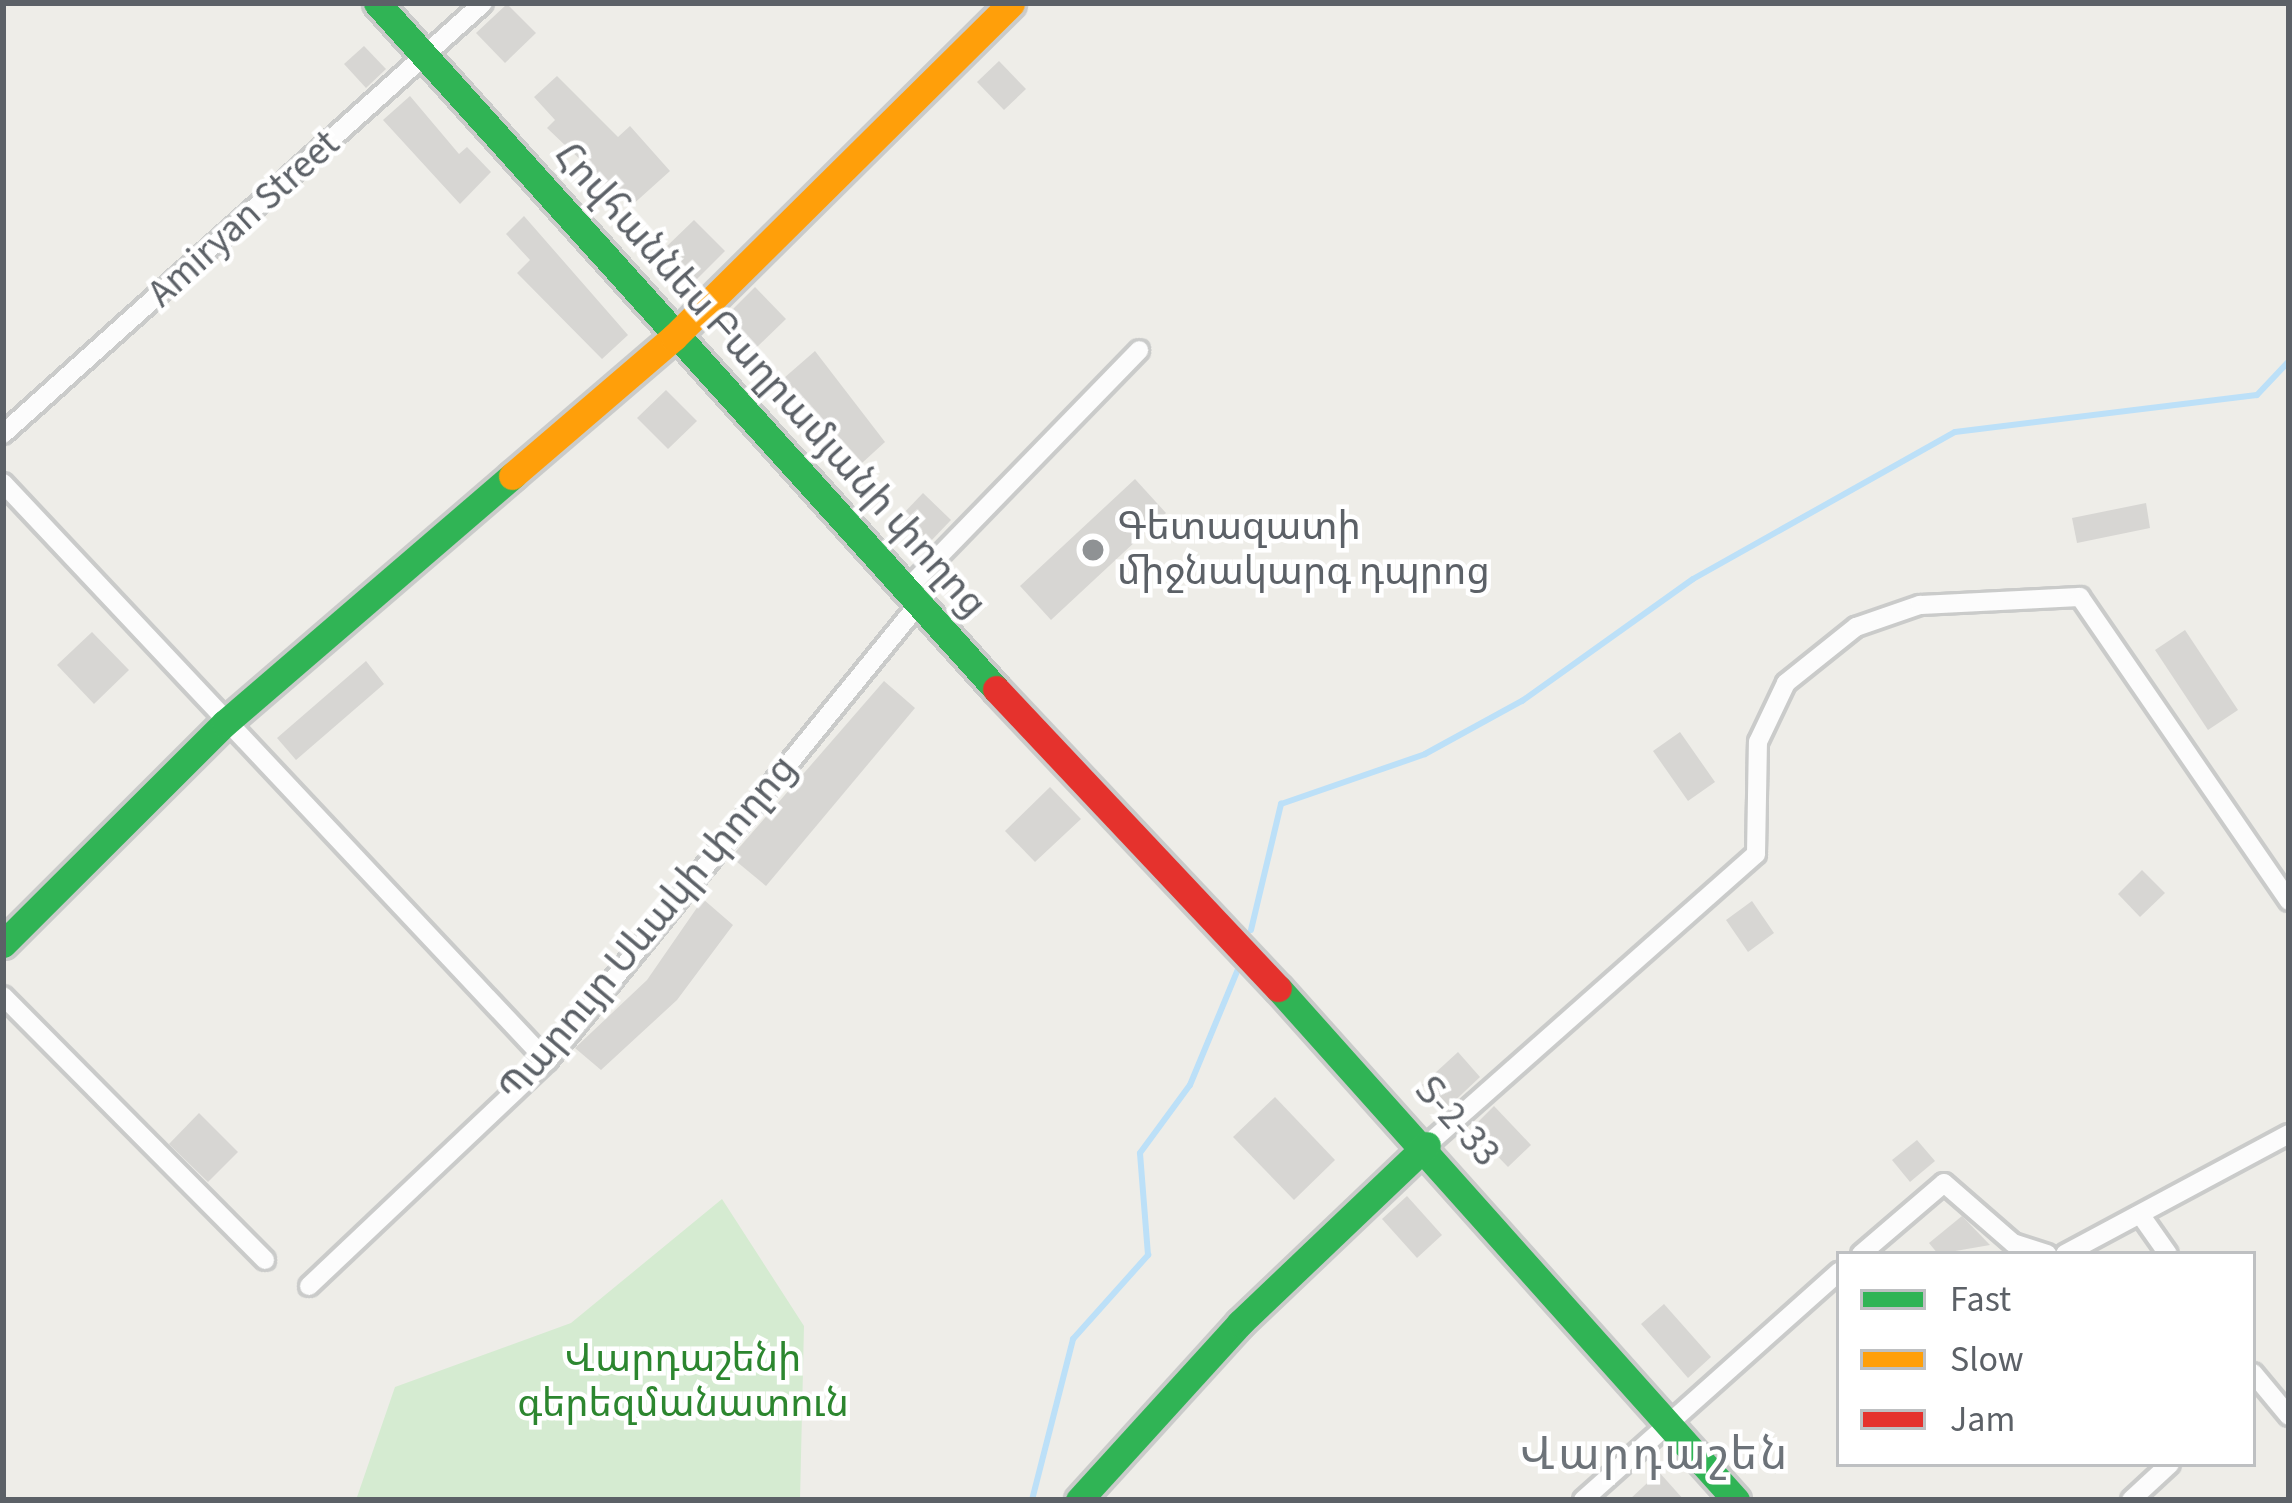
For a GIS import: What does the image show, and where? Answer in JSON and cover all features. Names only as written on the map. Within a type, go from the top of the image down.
[{"type":"street","name":"Հովհաննես Բաղրամյանի փողոց","points":[[377,3],[911,599],[1111,804]]},
{"type":"street","name":"Amiryan Street","points":[[3,434],[483,3]]},
{"type":"street","points":[[3,944],[225,723],[674,337],[1011,3]]},
{"type":"street","name":"Պարույր Սևակի փողոց","points":[[309,1286],[547,1061],[911,599],[1139,350]]},
{"type":"street","points":[[3,484],[547,1061]]},
{"type":"street","points":[[1079,1500],[1240,1323],[1427,1145],[1756,854],[1758,742],[1786,682],[1856,627],[1920,604],[2080,597],[2289,901]]},
{"type":"street","name":"Տ-2-33","points":[[1111,804],[1427,1145],[1736,1500]]},
{"type":"street","points":[[3,996],[265,1260]]},
{"type":"street","points":[[2072,1251],[2289,1134]]},
{"type":"street","points":[[1865,1251],[1944,1183],[2013,1243],[2038,1251]]},
{"type":"street","points":[[2142,1217],[2166,1251]]},
{"type":"street","points":[[1583,1500],[1664,1421],[1836,1276]]},
{"type":"street","points":[[2256,1382],[2289,1416]]},
{"type":"street","points":[[2131,1500],[2167,1467]]},
{"type":"green space","name":"Վարդաշենի գերեզմանատուն","points":[[722,1199],[804,1326],[800,1500],[356,1500],[395,1387],[571,1323]]},
{"type":"building","points":[[507,4],[536,33],[505,63],[476,33]]},
{"type":"building","points":[[364,46],[386,69],[366,88],[344,64]]},
{"type":"building","points":[[999,61],[1026,89],[1004,110],[977,82]]},
{"type":"building","points":[[557,76],[618,137],[630,126],[670,171],[630,207],[547,128],[555,120],[534,97]]},
{"type":"building","points":[[410,96],[459,154],[467,147],[491,172],[460,204],[383,120]]},
{"type":"building","points":[[524,216],[628,335],[602,359],[517,273],[530,260],[506,234]]},
{"type":"building","points":[[694,220],[725,251],[696,280],[665,248]]},
{"type":"building","points":[[755,287],[786,319],[757,347],[726,316]]},
{"type":"building","points":[[815,351],[885,442],[862,463],[784,378]]},
{"type":"building","points":[[666,390],[697,421],[668,449],[637,418]]},
{"type":"building","name":"Գետազատի միջնակարգ դպրոց","points":[[1135,479],[1166,513],[1051,620],[1020,586]]},
{"type":"building","points":[[923,493],[951,520],[929,543],[901,516]]},
{"type":"building","points":[[2146,503],[2150,528],[2077,543],[2072,518]]},
{"type":"building","points":[[2185,630],[2238,710],[2208,730],[2155,650]]},
{"type":"building","points":[[92,632],[129,670],[94,704],[57,665]]},
{"type":"building","points":[[366,661],[384,684],[296,760],[277,738]]},
{"type":"building","points":[[884,681],[915,708],[766,886],[731,857]]},
{"type":"building","points":[[1680,732],[1715,782],[1688,801],[1653,751]]},
{"type":"building","points":[[1050,787],[1081,819],[1035,862],[1005,831]]},
{"type":"building","points":[[2142,870],[2165,893],[2140,917],[2118,894]]},
{"type":"building","points":[[703,899],[733,925],[677,1000],[601,1070],[575,1048],[647,980]]},
{"type":"building","points":[[1752,901],[1774,933],[1748,952],[1726,920]]},
{"type":"building","points":[[1458,1052],[1480,1077],[1445,1110],[1422,1085]]},
{"type":"building","points":[[1275,1097],[1335,1160],[1294,1200],[1233,1137]]},
{"type":"building","points":[[1494,1106],[1531,1145],[1508,1167],[1471,1129]]},
{"type":"building","points":[[199,1113],[238,1152],[208,1182],[169,1144]]},
{"type":"building","points":[[1917,1140],[1935,1161],[1910,1182],[1892,1160]]},
{"type":"building","points":[[1407,1196],[1442,1235],[1417,1258],[1382,1219]]},
{"type":"building","points":[[1962,1216],[1990,1245],[1936,1251],[1929,1243]]},
{"type":"building","points":[[1664,1304],[1711,1357],[1688,1378],[1641,1324]]},
{"type":"building","points":[[1659,1472],[1684,1500],[1629,1500]]},
{"type":"waterway","points":[[1251,930],[1281,804],[1425,754],[1522,701],[1693,579],[1955,432],[2257,395],[2289,361]]},
{"type":"waterway","points":[[1032,1500],[1073,1339],[1148,1255],[1140,1153],[1190,1085],[1238,969]]},
{"type":"traffic: fast","points":[[377,3],[996,689]]},
{"type":"traffic: fast","points":[[3,944],[225,723],[512,476]]},
{"type":"traffic: fast","points":[[1278,988],[1736,1500]]},
{"type":"traffic: fast","points":[[1079,1500],[1240,1323],[1427,1145]]},
{"type":"traffic: slow","points":[[512,476],[674,337],[1011,3]]},
{"type":"traffic: jam","points":[[996,689],[1278,988]]},
{"type":"place","name":"Գետազատի միջնակարգ դպրոց","points":[[1093,550]]},
{"type":"district","name":"Վարդաշեն","points":[[1655,1456]]}]
